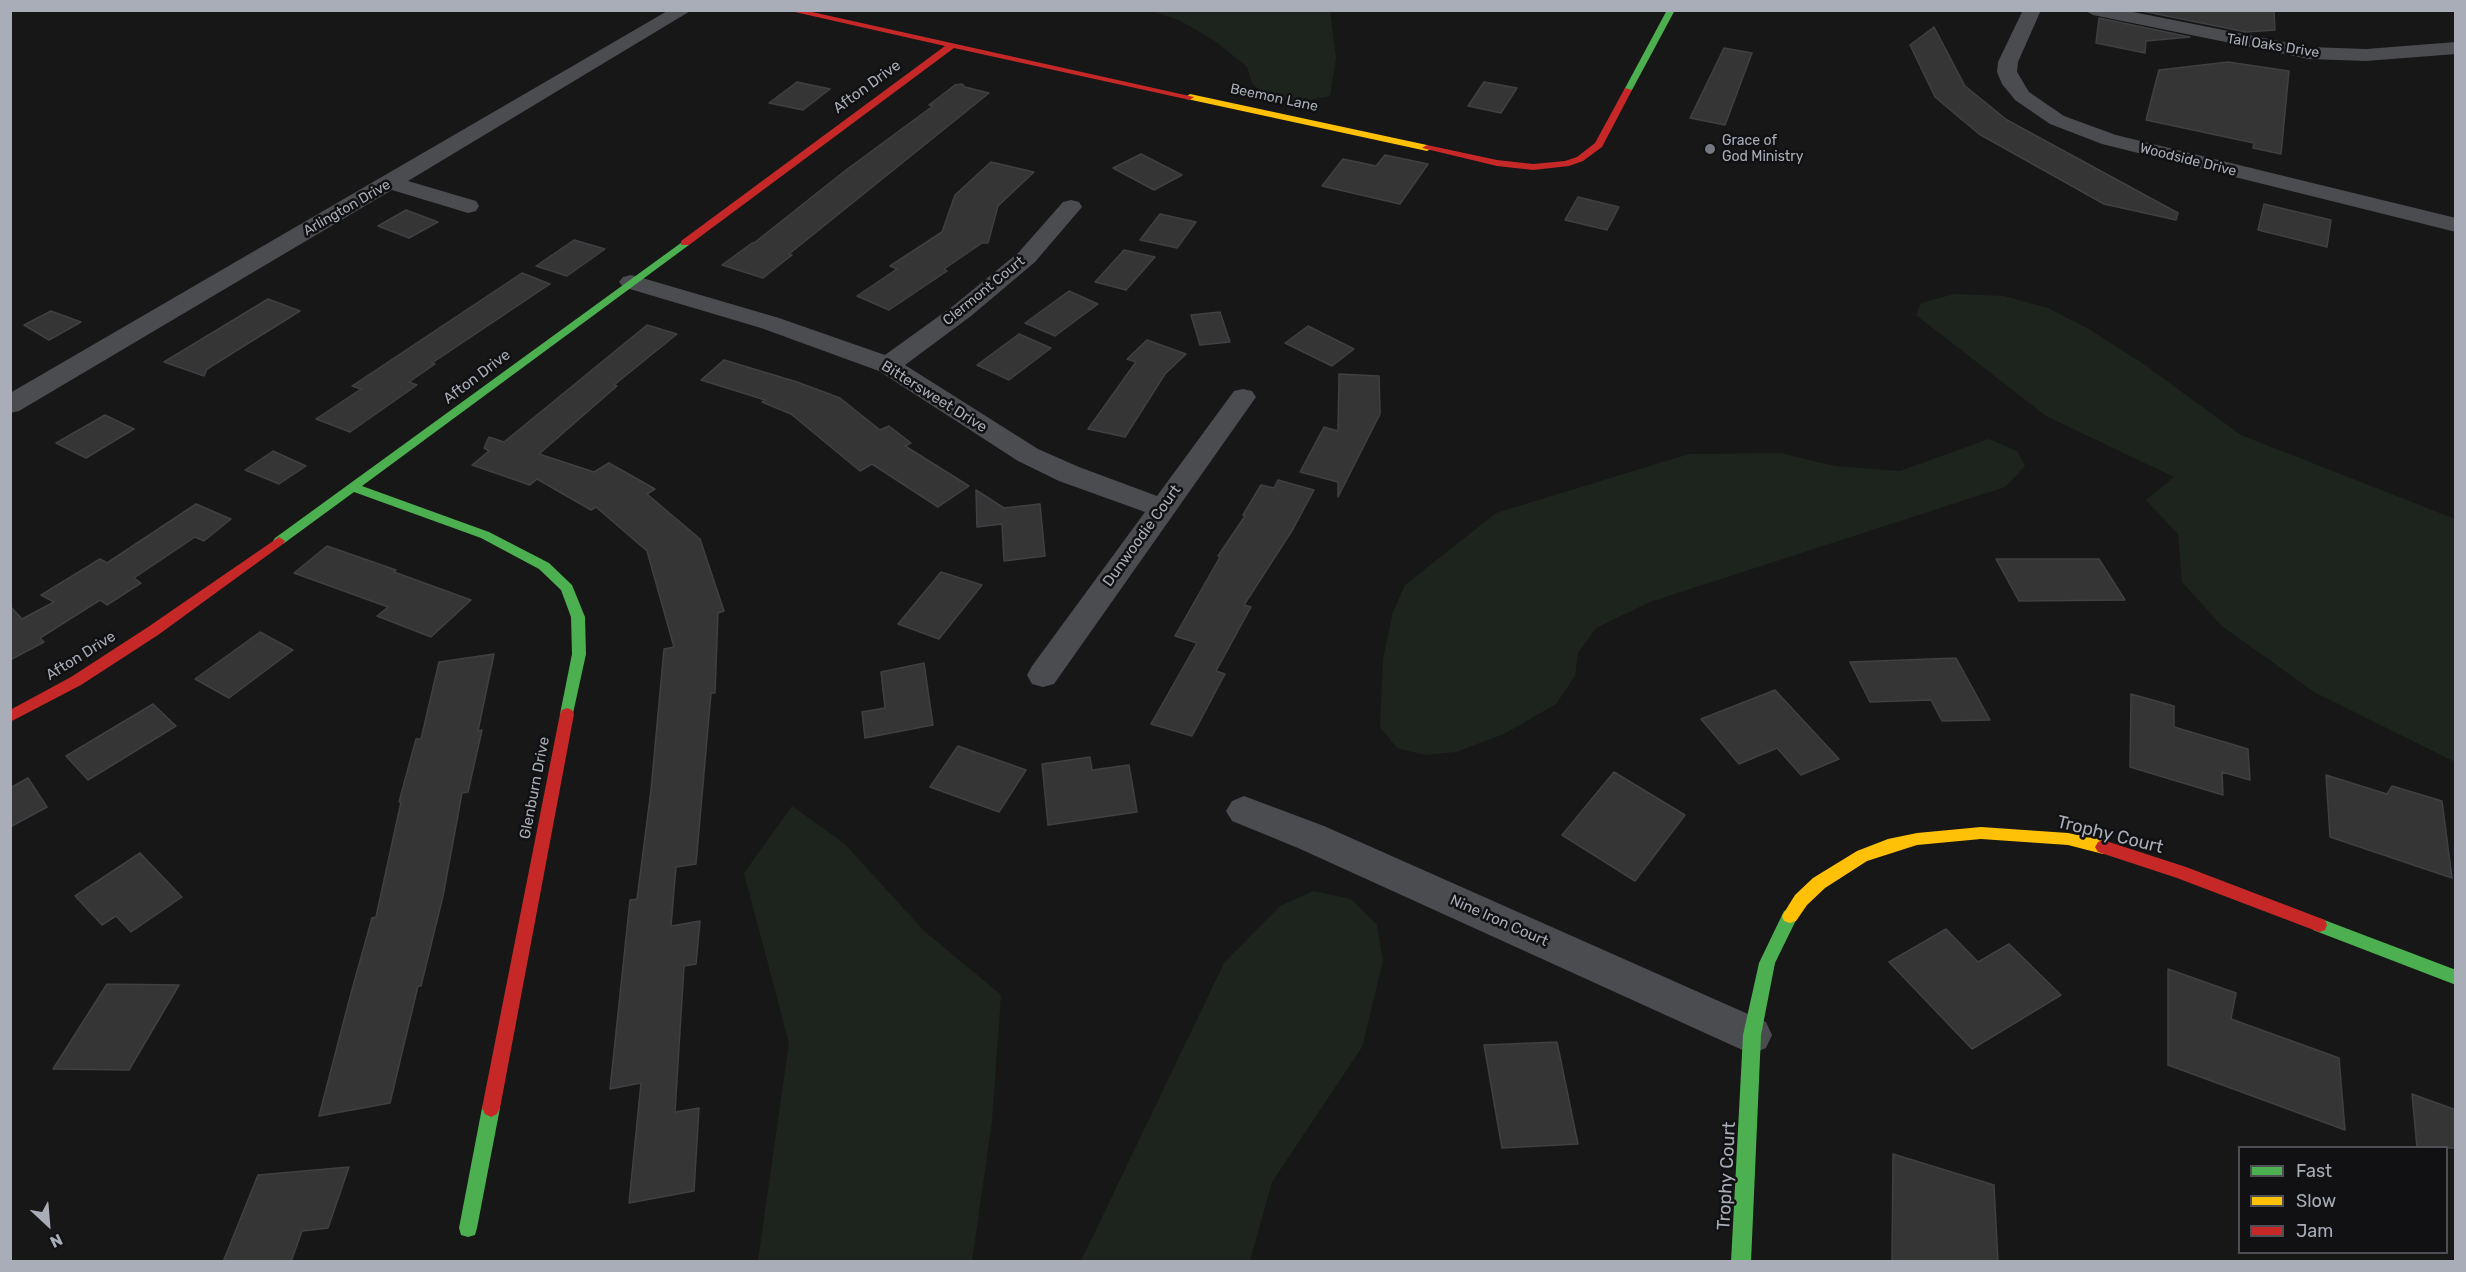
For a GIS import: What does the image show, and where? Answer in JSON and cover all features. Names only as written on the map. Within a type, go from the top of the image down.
[{"type":"street","name":"Arlington Drive","points":[[10,405],[392,183],[683,10]]},
{"type":"street","name":"Beemon Lane","points":[[790,10],[1497,163],[1533,167],[1550,166],[1580,159],[1599,145],[1671,10]]},
{"type":"street","name":"Woodside Drive","points":[[2032,10],[2008,62],[2007,72],[2012,84],[2022,96],[2057,120],[2109,141],[2456,225]]},
{"type":"street","name":"Tall Oaks Drive","points":[[2093,10],[2308,53],[2366,55],[2456,48]]},
{"type":"street","name":"Afton Drive","points":[[10,717],[76,681],[153,631],[354,488],[951,46]]},
{"type":"street","points":[[392,183],[468,206]]},
{"type":"street","name":"Clermont Court","points":[[888,365],[962,311],[1027,257],[1071,207]]},
{"type":"street","name":"Bittersweet Drive","points":[[631,282],[770,323],[888,365],[1028,455],[1069,474],[1162,508]]},
{"type":"street","name":"Dunwoodie Court","points":[[1043,675],[1243,397]]},
{"type":"street","name":"Glenburn Drive","points":[[354,488],[485,535],[544,566],[567,588],[578,617],[579,654],[468,1228]]},
{"type":"street","name":"Nine Iron Court","points":[[1244,811],[1311,837],[1752,1035]]},
{"type":"street","name":"Trophy Court","points":[[1741,1262],[1752,1035],[1767,963],[1786,921],[1801,900],[1819,883],[1862,856],[1888,846],[1917,840],[1981,833],[2068,839],[2122,852],[2180,872],[2456,978]]},
{"type":"shaded area","points":[[1152,11],[1330,11],[1336,58],[1330,96],[1294,103],[1267,97],[1252,83],[1247,67],[1215,41],[1179,20]]},
{"type":"shaded area","points":[[1954,294],[2004,296],[2048,308],[2089,329],[2145,365],[2241,435],[2455,519],[2455,762],[2314,692],[2222,626],[2182,582],[2178,534],[2146,500],[2174,477],[2046,416],[1916,315],[1921,303]]},
{"type":"shaded area","points":[[1989,439],[2017,451],[2025,466],[2005,487],[1650,602],[1596,628],[1578,653],[1575,676],[1556,704],[1504,734],[1456,752],[1425,755],[1397,748],[1380,727],[1383,659],[1393,612],[1405,585],[1496,513],[1689,454],[1780,453],[1835,466],[1900,471]]},
{"type":"shaded area","points":[[792,806],[845,844],[924,931],[1001,995],[992,1121],[972,1261],[758,1261],[789,1043],[744,873]]},
{"type":"shaded area","points":[[1313,891],[1351,899],[1377,925],[1383,961],[1362,1047],[1272,1182],[1250,1261],[1081,1261],[1224,963],[1280,906]]},
{"type":"building","points":[[2137,10],[2274,10],[2275,30],[2246,32]]},
{"type":"building","points":[[2099,18],[2190,37],[2146,41],[2145,53],[2096,43]]},
{"type":"building","points":[[1934,27],[1965,86],[2007,120],[2178,213],[2176,220],[2104,204],[1979,134],[1935,97],[1910,45]]},
{"type":"building","points":[[1724,48],[1752,53],[1725,125],[1690,118]]},
{"type":"building","points":[[2228,62],[2289,71],[2281,154],[2253,148],[2254,143],[2146,120],[2159,70]]},
{"type":"building","points":[[797,82],[830,89],[803,110],[769,103]]},
{"type":"building","points":[[1484,82],[1517,88],[1501,113],[1468,106]]},
{"type":"building","points":[[962,84],[965,87],[989,93],[789,254],[792,255],[763,278],[722,265],[933,106],[929,105],[955,85]]},
{"type":"building","points":[[1141,154],[1182,175],[1154,190],[1113,168]]},
{"type":"building","points":[[1385,155],[1428,164],[1400,204],[1322,186],[1343,159],[1376,166]]},
{"type":"building","points":[[991,162],[1034,172],[998,206],[988,243],[982,243],[944,269],[947,271],[889,310],[857,296],[897,269],[890,266],[942,232],[955,195]]},
{"type":"building","points":[[1578,197],[1619,207],[1607,230],[1565,220]]},
{"type":"building","points":[[2264,204],[2331,220],[2327,247],[2258,230]]},
{"type":"building","points":[[406,210],[438,222],[409,238],[378,226]]},
{"type":"building","points":[[1160,214],[1196,222],[1177,248],[1140,240]]},
{"type":"building","points":[[574,240],[605,249],[567,276],[536,266]]},
{"type":"building","points":[[1124,250],[1155,257],[1126,290],[1095,282]]},
{"type":"building","points":[[522,273],[550,284],[432,363],[435,364],[409,382],[417,385],[350,432],[316,419],[361,389],[352,386]]},
{"type":"building","points":[[1069,291],[1098,304],[1055,336],[1025,323]]},
{"type":"building","points":[[268,299],[300,311],[207,369],[204,376],[164,362]]},
{"type":"building","points":[[51,311],[81,322],[49,340],[24,325]]},
{"type":"building","points":[[1220,312],[1230,342],[1200,345],[1191,315]]},
{"type":"building","points":[[647,325],[677,334],[614,385],[617,386],[539,454],[594,472],[609,463],[655,489],[647,494],[700,539],[724,611],[718,613],[715,693],[711,693],[696,864],[676,867],[671,926],[700,921],[696,964],[684,966],[675,1112],[699,1108],[694,1191],[629,1203],[641,1083],[610,1089],[630,900],[637,899],[651,790],[664,649],[674,647],[647,551],[596,507],[591,510],[537,479],[530,485],[472,465],[489,451],[484,448],[489,437],[504,442]]},
{"type":"building","points":[[1308,326],[1354,349],[1332,366],[1285,343]]},
{"type":"building","points":[[1019,334],[1051,348],[1009,380],[977,365]]},
{"type":"building","points":[[1147,340],[1186,354],[1165,374],[1125,437],[1088,429],[1136,362],[1127,359]]},
{"type":"building","points":[[724,360],[797,382],[840,398],[880,430],[889,426],[911,443],[905,446],[969,486],[938,507],[872,464],[860,471],[791,414],[762,402],[765,400],[701,380]]},
{"type":"building","points":[[1339,374],[1379,376],[1380,414],[1338,497],[1338,482],[1300,472],[1324,427],[1338,431]]},
{"type":"building","points":[[105,415],[134,429],[86,458],[56,443]]},
{"type":"building","points":[[273,451],[306,466],[279,484],[245,470]]},
{"type":"building","points":[[1278,480],[1314,490],[1293,529],[1244,605],[1251,607],[1216,671],[1225,674],[1192,736],[1151,724],[1197,643],[1175,636],[1220,557],[1218,556],[1245,516],[1243,515],[1261,485],[1274,488]]},
{"type":"building","points":[[976,490],[1004,508],[1040,504],[1045,556],[1004,561],[1002,524],[977,527]]},
{"type":"building","points":[[196,504],[231,519],[204,541],[195,537],[134,578],[141,583],[107,605],[100,600],[40,638],[44,642],[10,660],[10,606],[22,619],[54,602],[41,595],[100,559],[107,563]]},
{"type":"building","points":[[327,546],[471,600],[431,637],[377,616],[388,607],[294,573]]},
{"type":"building","points":[[1996,559],[2099,559],[2125,600],[2019,601]]},
{"type":"building","points":[[941,572],[982,585],[939,639],[898,624]]},
{"type":"building","points":[[260,632],[293,650],[229,698],[195,679]]},
{"type":"building","points":[[494,654],[478,731],[482,730],[468,792],[462,793],[443,896],[421,986],[418,986],[390,1103],[319,1116],[372,918],[376,917],[401,802],[399,802],[416,739],[421,739],[439,662]]},
{"type":"building","points":[[1956,658],[1990,720],[1942,721],[1931,700],[1870,702],[1850,662]]},
{"type":"building","points":[[924,663],[933,725],[865,738],[862,712],[885,708],[881,672]]},
{"type":"building","points":[[1775,690],[1839,759],[1801,775],[1777,748],[1739,764],[1701,719]]},
{"type":"building","points":[[2131,694],[2174,706],[2174,727],[2248,749],[2250,780],[2222,772],[2223,795],[2130,767]]},
{"type":"building","points":[[153,704],[176,726],[88,780],[66,756]]},
{"type":"building","points":[[958,746],[1026,770],[999,812],[930,787]]},
{"type":"building","points":[[1090,757],[1092,770],[1129,765],[1137,812],[1048,825],[1042,764]]},
{"type":"building","points":[[1614,772],[1685,815],[1635,881],[1562,835]]},
{"type":"building","points":[[2326,775],[2387,794],[2392,786],[2442,801],[2452,878],[2330,837]]},
{"type":"building","points":[[28,778],[47,807],[10,827],[10,788]]},
{"type":"building","points":[[140,853],[182,897],[131,932],[116,916],[102,925],[75,896]]},
{"type":"building","points":[[1946,929],[1978,962],[2009,944],[2061,995],[1972,1049],[1889,962]]},
{"type":"building","points":[[2168,969],[2236,993],[2231,1019],[2339,1058],[2345,1130],[2168,1065]]},
{"type":"building","points":[[107,984],[179,985],[129,1070],[53,1069]]},
{"type":"building","points":[[1557,1042],[1578,1144],[1502,1148],[1484,1045]]},
{"type":"building","points":[[2412,1094],[2456,1110],[2456,1148],[2417,1146]]},
{"type":"building","points":[[1893,1154],[1994,1185],[1998,1262],[1892,1262]]},
{"type":"building","points":[[349,1167],[328,1228],[302,1231],[291,1262],[223,1262],[258,1175]]},
{"type":"traffic: fast","points":[[1628,90],[1671,10]]},
{"type":"traffic: fast","points":[[279,541],[685,243]]},
{"type":"traffic: fast","points":[[354,488],[485,535],[544,566],[567,588],[578,617],[579,654],[567,714]]},
{"type":"traffic: fast","points":[[1741,1262],[1752,1035],[1767,963],[1790,916]]},
{"type":"traffic: fast","points":[[2319,925],[2456,978]]},
{"type":"traffic: fast","points":[[468,1228],[491,1108]]},
{"type":"traffic: slow","points":[[1190,97],[1427,148]]},
{"type":"traffic: slow","points":[[1790,916],[1801,900],[1819,883],[1862,856],[1888,846],[1917,839],[1981,833],[2068,839],[2103,847]]},
{"type":"traffic: jam","points":[[790,10],[1190,97]]},
{"type":"traffic: jam","points":[[685,243],[951,46]]},
{"type":"traffic: jam","points":[[1427,148],[1497,163],[1533,167],[1566,164],[1580,159],[1599,145],[1628,90]]},
{"type":"traffic: jam","points":[[10,717],[76,681],[153,631],[279,541]]},
{"type":"traffic: jam","points":[[491,1108],[567,714]]},
{"type":"traffic: jam","points":[[2103,847],[2180,872],[2319,925]]},
{"type":"place","name":"Grace of God Ministry","points":[[1710,149]]}]
